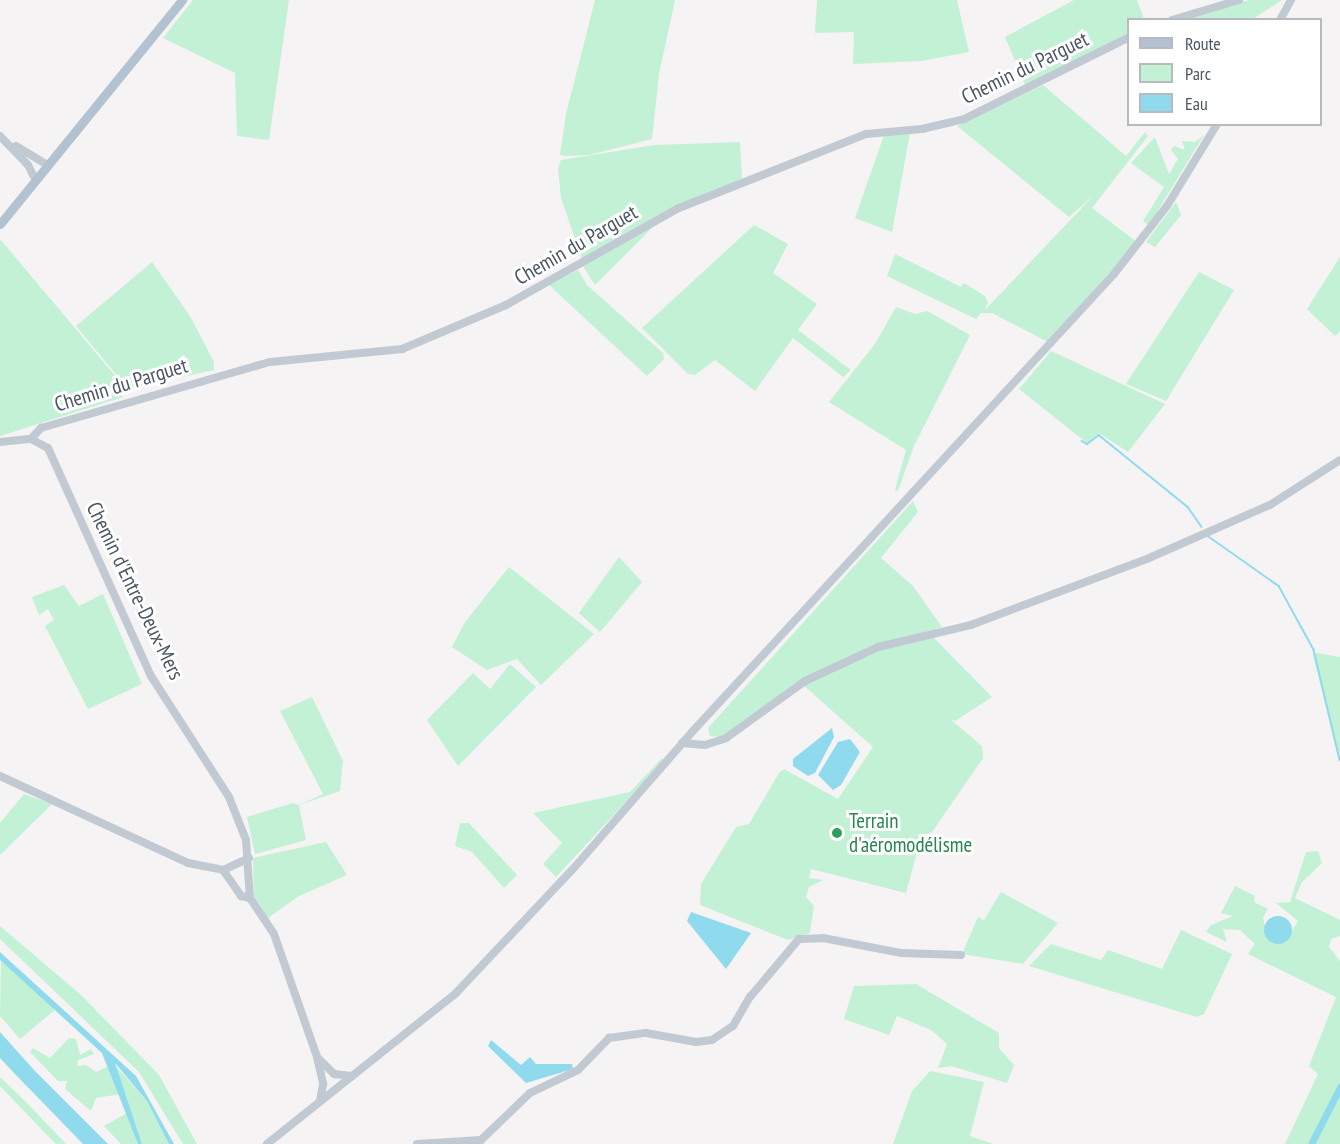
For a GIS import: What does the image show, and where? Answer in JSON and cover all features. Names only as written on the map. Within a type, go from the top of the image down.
[{"type":"main road","points":[[0,224],[182,0]]},
{"type":"street","points":[[1179,18],[1239,0]]},
{"type":"street","points":[[1281,18],[1291,0]]},
{"type":"street","name":"Chemin du Parguet","points":[[31,439],[41,428],[270,362],[402,349],[506,305],[679,208],[866,134],[942,126],[964,119],[1127,38]]},
{"type":"street","points":[[269,1144],[456,993],[682,743],[1114,274],[1167,206],[1216,126]]},
{"type":"street","points":[[0,136],[48,165]]},
{"type":"street","points":[[0,136],[28,165],[35,179]]},
{"type":"street","points":[[0,442],[31,439]]},
{"type":"street","name":"Chemin d'Entre-Deux-Mers","points":[[31,439],[48,448],[151,676],[229,797],[249,858],[250,898]]},
{"type":"street","points":[[682,743],[705,745],[726,738],[796,686],[878,647],[971,625],[1149,558],[1270,505],[1340,460]]},
{"type":"street","points":[[0,777],[179,859],[223,870],[249,858]]},
{"type":"street","points":[[223,870],[241,896],[250,898],[274,934],[317,1057],[321,1072],[320,1102]]},
{"type":"street","points":[[417,1144],[482,1140],[530,1093],[578,1071],[609,1038],[646,1034],[696,1042],[712,1040],[733,1026],[750,997],[799,939],[823,938],[902,953],[961,955]]},
{"type":"street","points":[[317,1057],[331,1072],[337,1088]]},
{"type":"street","points":[[321,1072],[337,1088]]},
{"type":"street","points":[[331,1072],[353,1076]]},
{"type":"green space","points":[[193,0],[289,0],[269,140],[237,136],[235,73],[163,38]]},
{"type":"green space","points":[[595,0],[675,0],[659,74],[652,139],[589,155],[560,155],[566,114]]},
{"type":"green space","points":[[817,0],[957,0],[969,52],[921,61],[853,64],[854,32],[815,33]]},
{"type":"green space","points":[[1074,0],[1137,0],[1144,18],[1127,18],[1127,36],[1026,87],[1005,37]]},
{"type":"green space","points":[[1249,0],[1282,0],[1255,18],[1190,18]]},
{"type":"green space","points":[[1043,85],[1126,156],[1145,132],[1148,136],[1092,208],[1137,242],[1048,342],[992,313],[981,313],[976,319],[887,276],[895,254],[961,287],[964,283],[985,296],[988,303],[984,311],[1094,195],[1069,217],[957,126]]},
{"type":"green space","points":[[910,133],[892,232],[855,218],[884,135]]},
{"type":"green space","points":[[1204,135],[1149,225],[1143,221],[1164,187],[1131,163],[1155,137],[1169,174],[1178,159],[1171,150],[1174,146],[1185,150],[1182,141],[1195,142]]},
{"type":"green space","points":[[740,142],[742,179],[655,217],[582,259],[561,198],[558,169],[561,160],[654,145]]},
{"type":"green space","points":[[1176,202],[1181,215],[1155,247],[1146,242]]},
{"type":"green space","points":[[660,220],[595,285],[583,266]]},
{"type":"green space","points":[[754,225],[788,244],[773,273],[817,304],[798,330],[851,370],[843,377],[793,338],[755,391],[715,360],[695,375],[688,374],[642,328]]},
{"type":"green space","points":[[0,239],[117,378],[111,381],[123,397],[0,436]]},
{"type":"green space","points":[[1340,257],[1340,331],[1335,336],[1307,309]]},
{"type":"green space","points":[[152,262],[190,316],[214,362],[214,370],[128,389],[76,326]]},
{"type":"green space","points":[[578,270],[587,285],[663,353],[664,359],[647,376],[549,285]]},
{"type":"green space","points":[[1199,272],[1234,290],[1166,401],[1126,384]]},
{"type":"green space","points":[[896,307],[915,314],[927,311],[970,335],[914,446],[898,491],[895,490],[906,450],[829,402],[875,344]]},
{"type":"green space","points":[[1051,351],[1165,404],[1128,452],[1099,433],[1087,443],[1019,389]]},
{"type":"green space","points":[[913,501],[918,512],[881,558],[913,586],[942,627],[876,646],[801,679],[722,737],[710,736],[708,728]]},
{"type":"green space","points":[[619,557],[642,582],[600,632],[579,613]]},
{"type":"green space","points":[[509,567],[594,634],[541,685],[517,659],[487,670],[452,647],[465,622]]},
{"type":"green space","points":[[64,585],[79,606],[103,594],[142,684],[88,709],[45,626],[54,620],[48,609],[39,615],[32,597]]},
{"type":"green space","points":[[931,635],[992,697],[955,721],[950,719],[982,746],[983,758],[932,832],[921,837],[906,893],[811,869],[809,878],[823,880],[809,887],[806,897],[814,906],[810,933],[788,940],[700,905],[701,884],[736,827],[749,824],[779,773],[784,769],[838,799],[873,747],[802,684],[876,649]]},
{"type":"green space","points":[[1317,653],[1340,657],[1340,763],[1313,655]]},
{"type":"green space","points":[[510,664],[536,687],[458,766],[427,720],[473,673],[490,689]]},
{"type":"green space","points":[[312,697],[343,761],[340,791],[299,805],[323,794],[280,711]]},
{"type":"green space","points":[[661,759],[665,760],[556,877],[543,864],[562,843],[533,813],[630,792]]},
{"type":"green space","points":[[24,794],[52,804],[0,855],[0,823]]},
{"type":"green space","points":[[293,803],[299,805],[306,840],[255,854],[247,817]]},
{"type":"green space","points":[[460,823],[469,823],[517,875],[504,888],[472,852],[455,846]]},
{"type":"green space","points":[[326,842],[347,875],[299,896],[268,918],[254,896],[253,858]]},
{"type":"green space","points":[[1318,851],[1322,863],[1302,882],[1295,898],[1340,920],[1340,936],[1331,939],[1329,947],[1340,961],[1340,1144],[1285,1144],[1318,1074],[1309,1066],[1336,997],[1248,954],[1255,944],[1240,930],[1223,929],[1227,942],[1206,932],[1211,925],[1233,916],[1221,913],[1235,886],[1255,896],[1254,902],[1268,909],[1263,917],[1267,940],[1285,942],[1298,921],[1276,903],[1290,902],[1306,852]]},
{"type":"green space","points":[[1001,892],[1058,923],[1023,964],[962,954],[978,917],[984,920]]},
{"type":"green space","points":[[0,926],[81,995],[159,1075],[197,1144],[183,1144],[139,1072],[0,939]]},
{"type":"green space","points":[[1181,930],[1232,954],[1204,1014],[1197,1017],[1029,966],[1051,944],[1101,960],[1108,950],[1162,969]]},
{"type":"green space","points":[[1,961],[56,1009],[20,1039],[0,1016]]},
{"type":"green space","points":[[916,984],[999,1033],[999,1048],[1014,1065],[1007,1083],[951,1066],[938,1068],[947,1044],[931,1030],[897,1016],[889,1035],[844,1019],[854,986]]},
{"type":"green space","points":[[69,1038],[76,1039],[80,1055],[91,1049],[94,1054],[78,1060],[77,1066],[86,1065],[96,1072],[109,1066],[120,1094],[96,1098],[91,1111],[65,1089],[67,1081],[58,1081],[30,1052],[33,1048],[50,1058]]},
{"type":"green space","points":[[114,1064],[147,1101],[169,1144],[142,1144]]},
{"type":"green space","points":[[930,1071],[984,1082],[970,1136],[993,1144],[893,1144],[912,1091]]},
{"type":"green space","points":[[0,1077],[66,1144],[56,1144],[47,1135],[0,1086]]},
{"type":"green space","points":[[127,1113],[138,1144],[121,1144],[104,1126]]},
{"type":"water","points":[[832,728],[834,737],[815,773],[808,776],[793,766],[793,759]]},
{"type":"water","points":[[850,739],[860,752],[841,785],[833,790],[818,775],[838,742]]},
{"type":"water","points":[[691,912],[751,933],[726,969],[687,921]]},
{"type":"water","points":[[1278,916],[1288,920],[1292,930],[1288,940],[1278,944],[1268,940],[1264,930],[1268,920]]},
{"type":"water","points":[[0,952],[136,1076],[174,1144],[169,1144],[147,1101],[115,1063],[142,1144],[138,1144],[102,1053],[0,960]]},
{"type":"water","points":[[0,1032],[34,1070],[108,1144],[83,1144],[15,1074],[0,1058]]},
{"type":"water","points":[[491,1040],[521,1065],[530,1057],[536,1064],[572,1064],[573,1069],[526,1083],[488,1046]]},
{"type":"waterway","points":[[1082,441],[1087,444],[1099,435],[1188,507],[1202,527]]},
{"type":"waterway","points":[[1208,536],[1279,586],[1314,650],[1340,760]]},
{"type":"waterway","points":[[1311,1144],[1340,1087]]},
{"type":"place","name":"Terrain d'aéromodélisme","points":[[837,833]]}]
